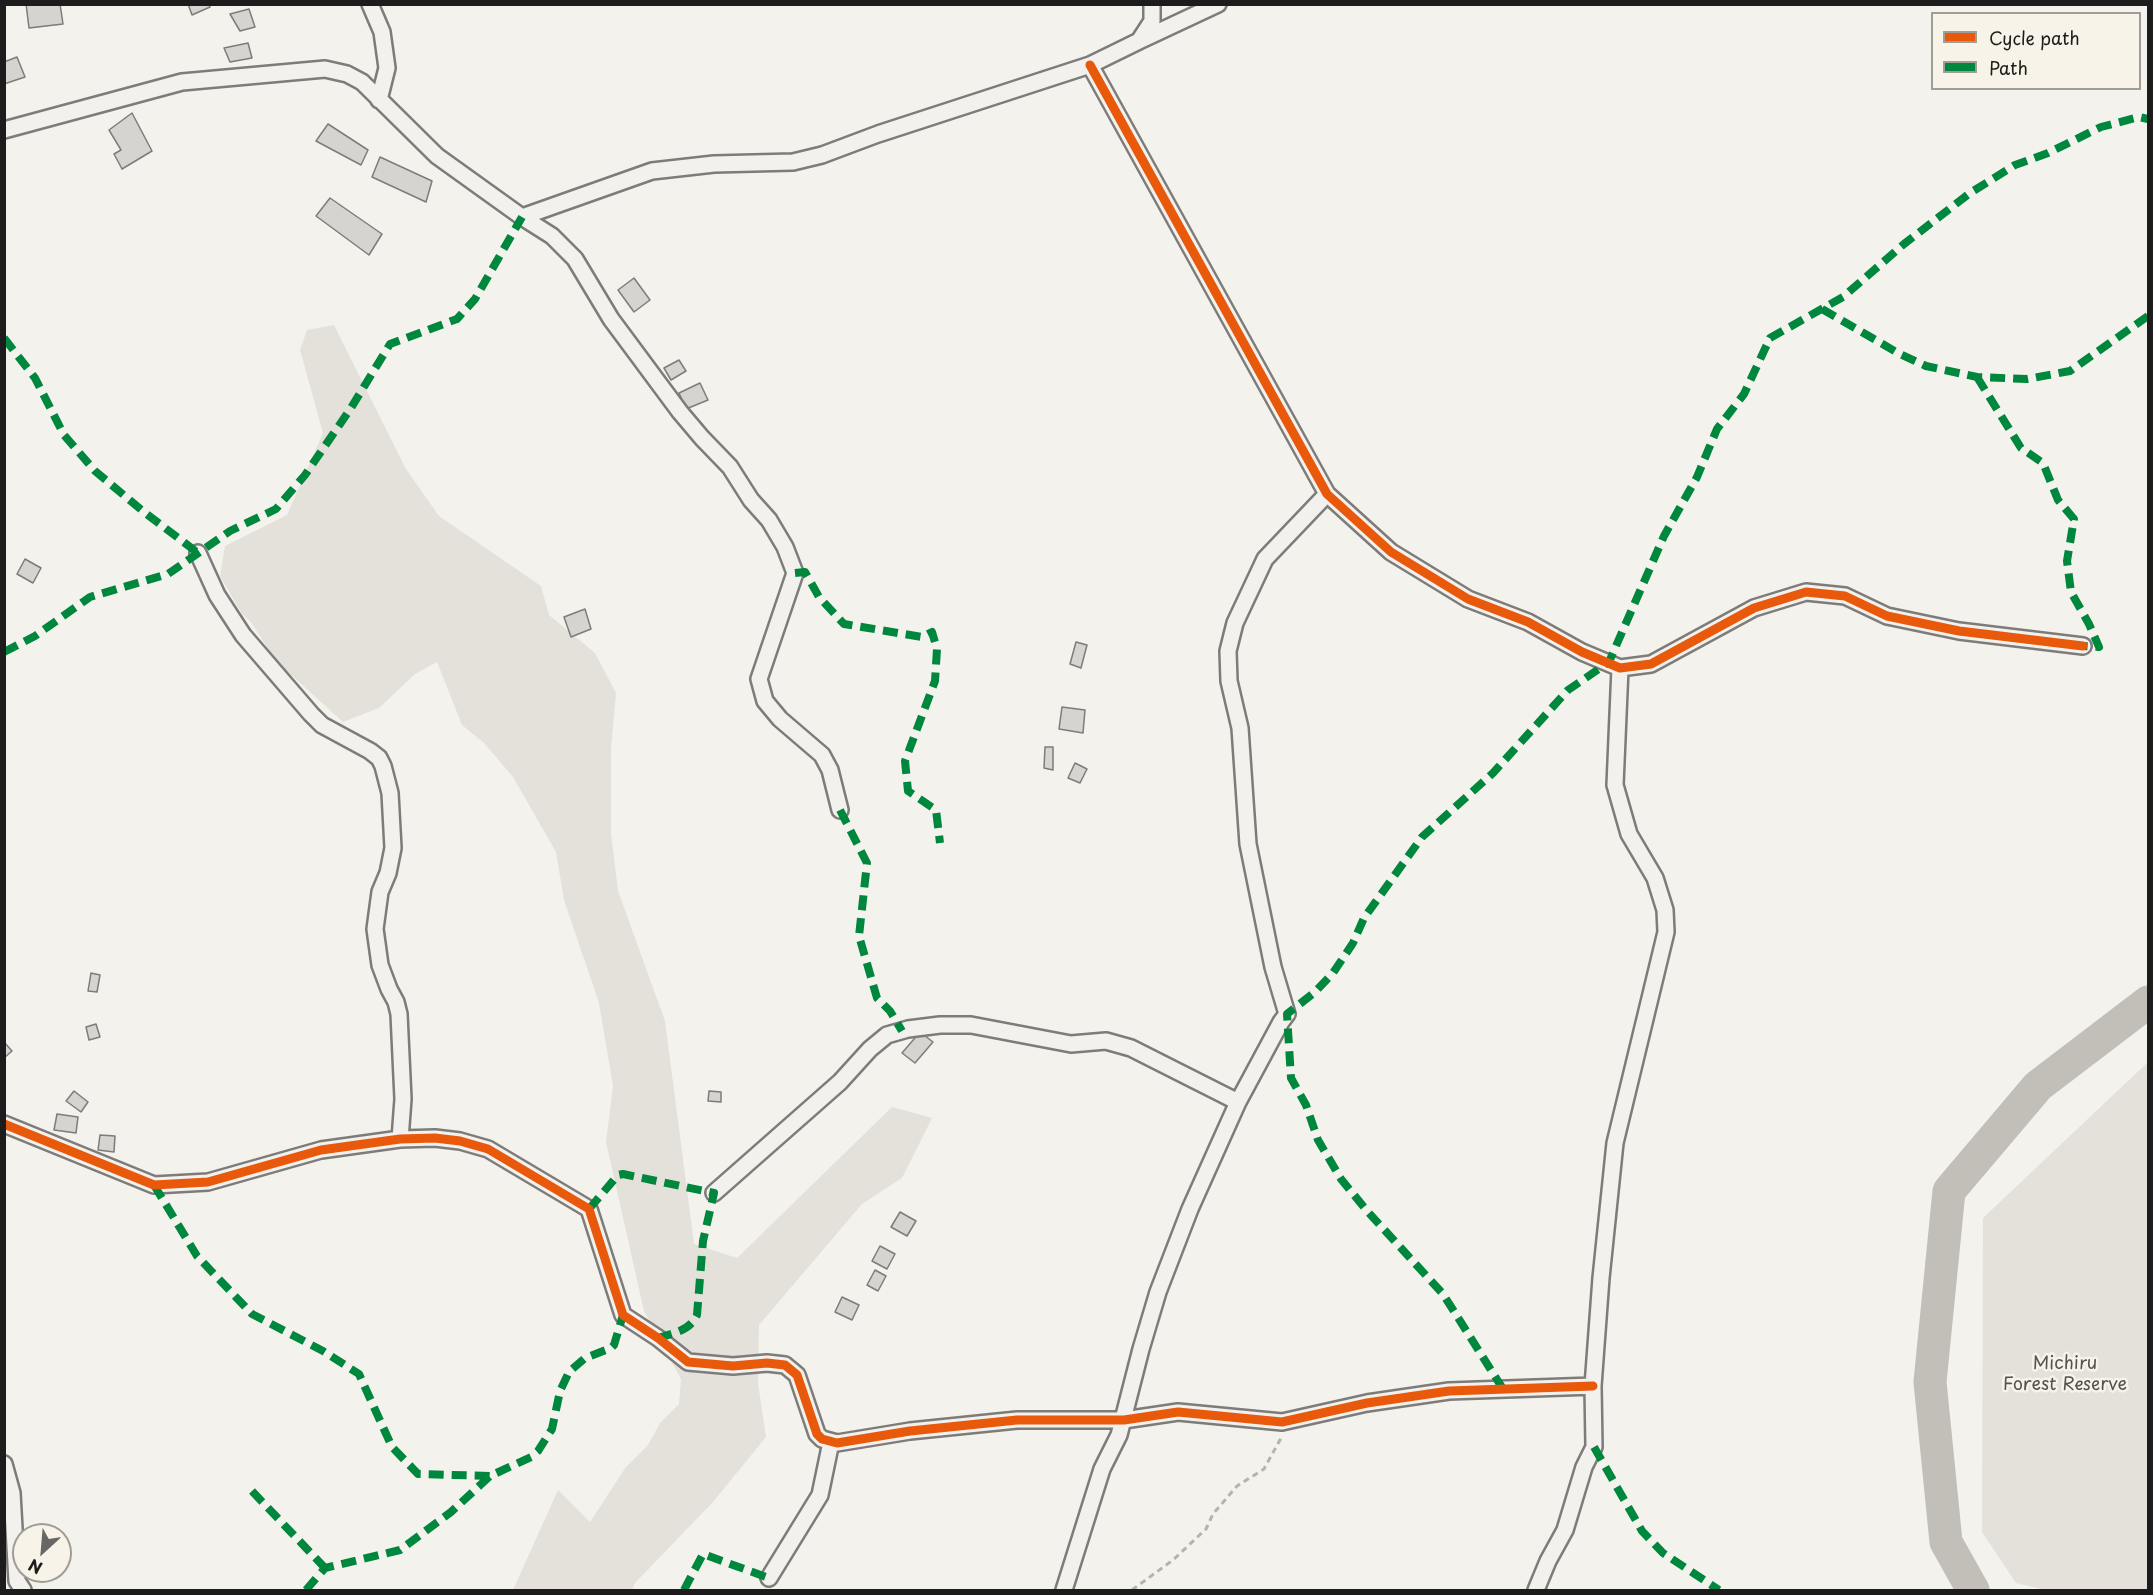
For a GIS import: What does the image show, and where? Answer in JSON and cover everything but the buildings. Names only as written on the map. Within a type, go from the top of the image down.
[{"type":"street","points":[[370,4],[382,32],[387,68],[379,100]]},
{"type":"street","points":[[1139,41],[1152,21],[1152,4]]},
{"type":"street","points":[[522,217],[652,171],[714,164],[793,162],[1090,64],[1218,4]]},
{"type":"street","points":[[1090,64],[1327,494],[1391,552],[1468,600],[1528,622],[1582,652],[1620,668],[1651,664],[1754,608],[1806,592],[1845,596],[1887,616],[1959,631],[2083,646]]},
{"type":"street","points":[[4,130],[182,82],[325,69],[347,74],[362,82],[437,156],[552,236],[575,259],[611,319],[680,412],[729,467],[751,500],[769,520],[785,547],[795,573],[759,679],[765,700],[780,719],[822,754],[830,770],[840,810]]},
{"type":"street","points":[[1064,1590],[1102,1469],[1124,1420],[1158,1292],[1190,1209],[1220,1147],[1238,1102],[1287,1014],[1273,967],[1248,844],[1240,728],[1229,681],[1228,651],[1235,623],[1266,559],[1327,494]]},
{"type":"street","points":[[198,553],[217,595],[243,635],[322,725],[370,751],[379,758],[383,766],[391,803],[393,848],[388,873],[380,892],[375,929],[380,965],[399,1014],[403,1099],[400,1139]]},
{"type":"street","points":[[1536,1590],[1548,1561],[1565,1530],[1584,1467],[1594,1447],[1593,1386],[1615,1143],[1666,932],[1665,910],[1655,878],[1629,834],[1615,785],[1620,668]]},
{"type":"street","points":[[714,1193],[840,1082],[870,1049],[887,1035],[908,1029],[971,1025],[1071,1044],[1106,1041],[1131,1048],[1238,1102]]},
{"type":"street","points":[[4,1124],[154,1185],[208,1182],[321,1150],[400,1139],[460,1140],[488,1149],[589,1209],[623,1315],[658,1338],[688,1362],[734,1366],[767,1363],[785,1365],[797,1375],[817,1434],[822,1439],[831,1442],[1017,1420],[1124,1420],[1178,1412],[1282,1422],[1367,1403],[1449,1391],[1593,1386]]},
{"type":"street","points":[[770,1578],[820,1495],[831,1442]]},
{"type":"street","points":[[4,1464],[12,1493],[17,1581],[23,1590]]},
{"type":"path","points":[[1132,1590],[1173,1560],[1206,1529],[1213,1514],[1237,1486],[1264,1469],[1291,1420]]},
{"type":"green space","points":[[334,325],[406,469],[439,516],[541,586],[549,615],[595,653],[616,693],[611,748],[611,833],[618,891],[665,1021],[694,1244],[737,1258],[892,1107],[932,1118],[902,1178],[862,1204],[759,1325],[758,1383],[766,1437],[713,1502],[635,1583],[632,1590],[513,1590],[558,1490],[590,1522],[626,1467],[648,1445],[660,1423],[679,1404],[681,1379],[644,1311],[606,1142],[613,1086],[599,1003],[564,900],[556,852],[513,777],[484,743],[462,725],[437,662],[415,674],[379,708],[343,722],[275,660],[251,622],[242,614],[220,576],[225,546],[287,515],[323,433],[300,350],[307,330]]},
{"type":"green space","name":"Michiru Forest Reserve","points":[[2148,1062],[2148,1590],[2046,1590],[2016,1583],[1982,1532],[1983,1218]]},
{"type":"waterway","points":[[1973,1590],[1946,1542],[1930,1382],[1949,1191],[2038,1086],[2148,1002]]},
{"type":"marked path","points":[[1503,1389],[1443,1294],[1341,1179],[1318,1140],[1306,1105],[1291,1078],[1287,1014],[1315,992],[1333,973],[1353,943],[1364,918],[1422,837],[1493,773],[1568,690],[1609,662],[1664,536],[1697,477],[1717,429],[1744,394],[1770,338],[1843,297],[1904,244],[1970,193],[2015,165],[2048,153],[2101,127],[2139,117],[2148,119]]},
{"type":"marked path","points":[[4,652],[35,636],[90,597],[168,574],[230,531],[276,509],[305,475],[351,408],[390,344],[457,319],[475,299],[522,217]]},
{"type":"marked path","points":[[1822,309],[1898,353],[1926,366],[1977,377],[2027,379],[2070,371],[2148,316]]},
{"type":"marked path","points":[[4,338],[35,378],[64,435],[95,471],[198,553]]},
{"type":"marked path","points":[[1977,377],[2021,448],[2043,463],[2058,500],[2074,519],[2067,561],[2071,592],[2099,647],[2083,646]]},
{"type":"marked path","points":[[795,573],[805,572],[819,597],[844,624],[922,637],[932,632],[937,649],[935,681],[905,761],[908,791],[936,810],[940,843]]},
{"type":"marked path","points":[[840,810],[867,863],[859,936],[877,998],[890,1011],[902,1031]]},
{"type":"marked path","points":[[589,1209],[618,1175],[623,1174],[714,1193],[703,1241],[697,1315],[686,1328],[658,1338]]},
{"type":"marked path","points":[[154,1185],[197,1256],[252,1314],[323,1351],[359,1374],[392,1447],[418,1474],[490,1476]]},
{"type":"marked path","points":[[306,1590],[325,1568],[400,1550],[451,1512],[490,1476],[531,1457],[538,1451],[552,1429],[560,1391],[569,1372],[585,1358],[614,1345],[623,1315]]},
{"type":"marked path","points":[[1594,1447],[1642,1531],[1663,1553],[1719,1590]]},
{"type":"marked path","points":[[252,1491],[325,1568]]},
{"type":"marked path","points":[[684,1590],[703,1554],[769,1578]]},
{"type":"cycle path","points":[[1090,65],[1327,494],[1391,552],[1468,599],[1528,622],[1582,652],[1620,668],[1651,664],[1754,608],[1806,592],[1845,596],[1887,616],[1959,631],[2083,646]]},
{"type":"cycle path","points":[[4,1124],[154,1185],[208,1182],[321,1150],[400,1139],[435,1138],[460,1141],[488,1149],[589,1209],[623,1315],[658,1338],[688,1362],[733,1366],[767,1363],[785,1365],[797,1375],[817,1434],[822,1439],[837,1443],[910,1431],[1017,1420],[1124,1420],[1178,1412],[1282,1422],[1367,1403],[1449,1391],[1593,1386]]}]
